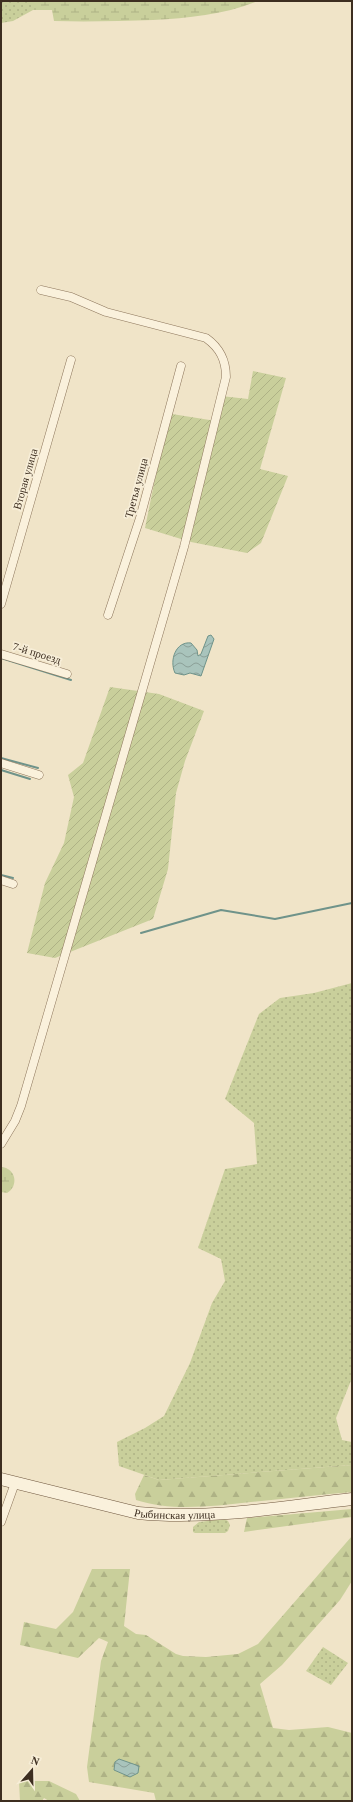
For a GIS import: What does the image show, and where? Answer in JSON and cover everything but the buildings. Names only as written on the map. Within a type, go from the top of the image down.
[{"type":"main road","name":"Рыбинская улица","points":[[1,1479],[138,1513],[161,1515],[205,1515],[352,1499]]},
{"type":"street","points":[[1,1144],[14,1121],[23,1098],[184,547],[226,377],[224,359],[219,349],[206,338],[106,312],[83,301],[41,290]]},
{"type":"street","name":"Вторая улица","points":[[1,604],[71,360]]},
{"type":"street","name":"Третья улица","points":[[108,615],[140,518],[181,366]]},
{"type":"street","name":"7-й проезд","points":[[1,654],[67,674]]},
{"type":"street","points":[[1,763],[39,775]]},
{"type":"street","points":[[1,880],[13,884]]},
{"type":"street","points":[[1,1522],[15,1483]]},
{"type":"green space","points":[[1,1],[33,1],[33,10],[13,21],[1,23]]},
{"type":"green space","points":[[33,1],[258,1],[232,10],[193,17],[153,20],[54,21],[52,10],[33,10]]},
{"type":"green space","points":[[253,371],[286,378],[260,469],[288,476],[261,543],[247,553],[191,542],[145,528],[156,474],[172,414],[216,421],[221,396],[248,399]]},
{"type":"green space","points":[[110,687],[159,694],[204,711],[185,761],[176,793],[168,869],[153,919],[55,958],[27,953],[45,883],[64,843],[74,797],[68,775],[83,763]]},
{"type":"green space","points":[[352,983],[352,1378],[336,1418],[342,1440],[352,1442],[352,1465],[159,1480],[119,1466],[117,1442],[145,1428],[164,1416],[190,1363],[212,1303],[225,1281],[221,1259],[198,1248],[225,1169],[257,1164],[254,1123],[225,1099],[259,1014],[280,998],[314,993]]},
{"type":"green space","points":[[1,1167],[10,1170],[14,1178],[13,1186],[7,1193],[1,1192]]},
{"type":"green space","points":[[352,1465],[352,1492],[193,1507],[150,1504],[136,1500],[135,1494],[144,1475],[159,1480]]},
{"type":"green space","points":[[352,1509],[352,1517],[244,1532],[247,1518]]},
{"type":"green space","points":[[224,1519],[228,1521],[230,1525],[228,1531],[225,1533],[193,1532],[193,1527],[199,1522]]},
{"type":"green space","points":[[352,1536],[352,1581],[340,1600],[282,1665],[260,1684],[273,1728],[289,1730],[328,1727],[352,1733],[352,1801],[156,1801],[154,1793],[89,1782],[87,1767],[101,1661],[108,1642],[99,1638],[78,1658],[20,1645],[24,1622],[56,1629],[73,1612],[92,1569],[130,1569],[124,1626],[136,1634],[146,1635],[176,1654],[183,1656],[206,1657],[238,1654],[258,1644]]},
{"type":"green space","points":[[323,1647],[348,1663],[331,1685],[306,1671]]},
{"type":"green space","points":[[19,1781],[49,1781],[76,1794],[80,1801],[49,1801],[44,1798],[42,1801],[20,1801]]},
{"type":"water","points":[[211,635],[214,639],[201,676],[190,673],[184,675],[175,673],[173,668],[173,657],[178,648],[186,643],[191,643],[197,650],[198,656],[201,654],[208,636]]},
{"type":"water","points":[[119,1759],[139,1766],[138,1773],[130,1777],[114,1770],[115,1762]]},
{"type":"waterway","points":[[1,658],[71,680]]},
{"type":"waterway","points":[[1,758],[38,768]]},
{"type":"waterway","points":[[1,770],[30,779]]},
{"type":"waterway","points":[[1,875],[13,878]]},
{"type":"waterway","points":[[141,933],[221,910],[275,919],[352,903]]}]
